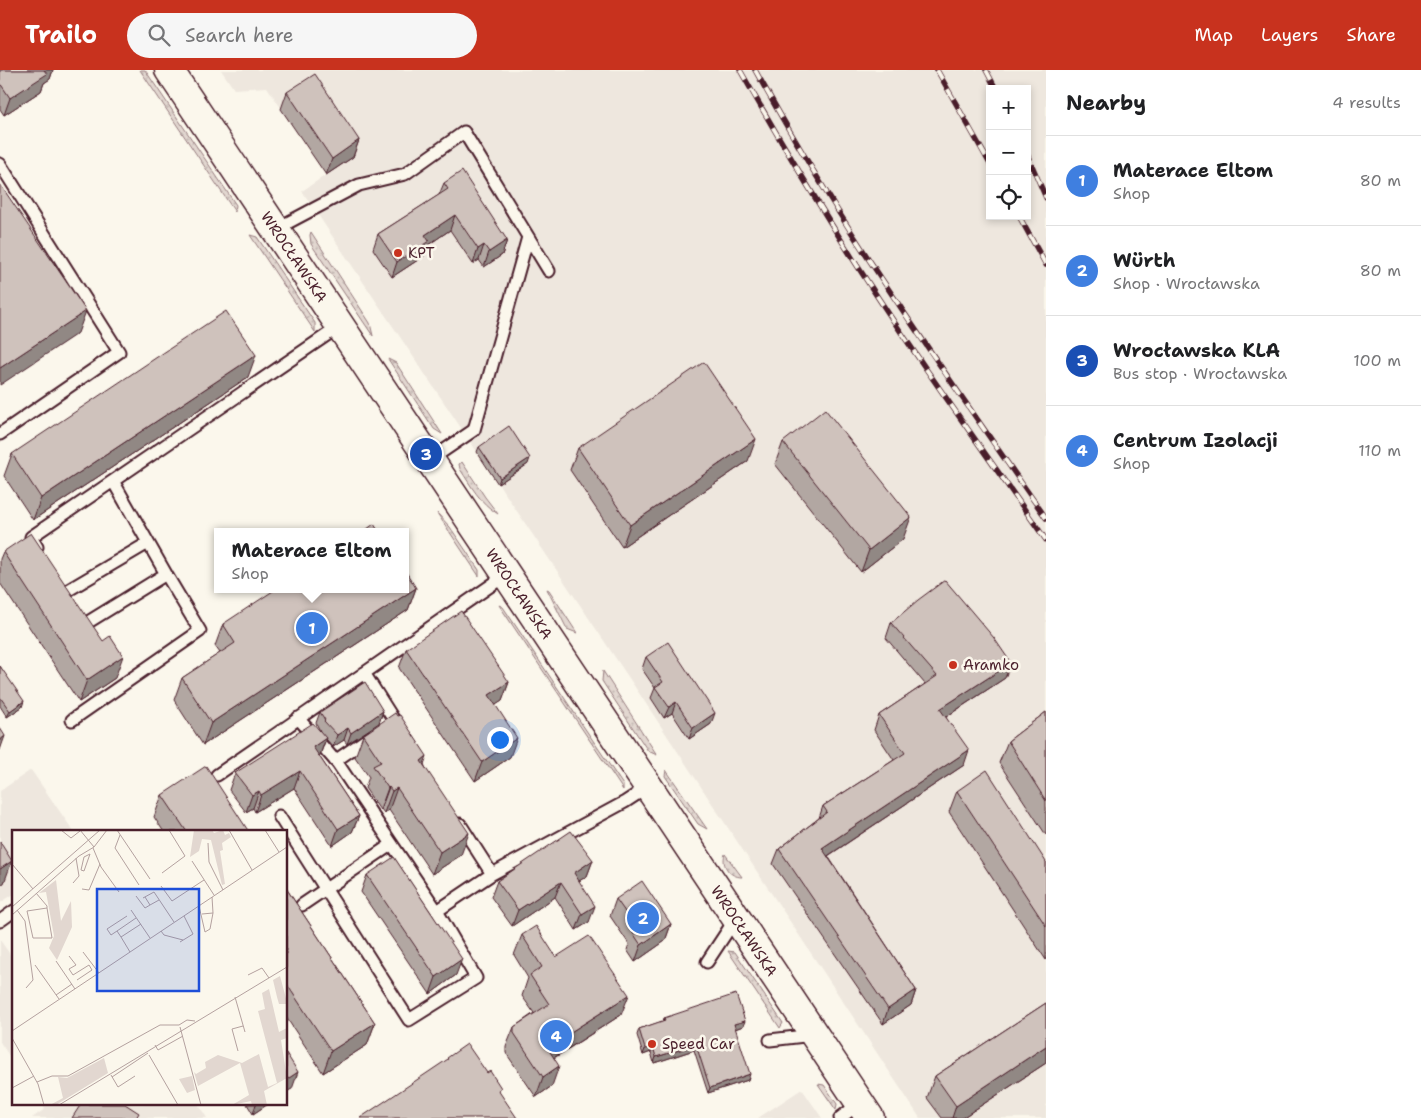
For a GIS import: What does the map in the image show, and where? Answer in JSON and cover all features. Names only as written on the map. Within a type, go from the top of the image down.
[{"type":"street","name":"WROCŁAWSKA","points":[[176,72],[340,326],[814,1035],[856,1113]]},
{"type":"lane","points":[[276,229],[359,184],[405,174],[464,132],[549,270]]},
{"type":"lane","points":[[0,164],[119,352],[0,434]]},
{"type":"lane","points":[[430,460],[474,430],[528,237]]},
{"type":"lane","points":[[41,553],[31,537],[340,326]]},
{"type":"lane","points":[[72,720],[200,631],[113,481]]},
{"type":"lane","points":[[65,592],[148,543]]},
{"type":"lane","points":[[84,624],[166,574]]},
{"type":"lane","points":[[217,775],[506,574]]},
{"type":"lane","points":[[364,673],[387,726],[405,737]]},
{"type":"lane","points":[[288,830],[409,1020],[476,978],[436,911],[336,761],[298,718]]},
{"type":"lane","points":[[336,761],[387,726]]},
{"type":"lane","points":[[436,911],[492,874],[625,802],[648,787]]},
{"type":"lane","points":[[279,816],[288,830]]},
{"type":"lane","points":[[456,818],[492,874]]},
{"type":"lane","points":[[302,905],[392,844]]},
{"type":"lane","points":[[0,921],[12,912]]},
{"type":"lane","points":[[707,962],[736,918]]},
{"type":"lane","points":[[770,1040],[814,1035]]},
{"type":"shaded area","points":[[140,70],[145,70],[236,205],[235,212]]},
{"type":"shaded area","points":[[221,70],[1046,70],[1046,1118],[920,1118],[629,678],[302,191],[326,175],[267,87],[234,89]]},
{"type":"shaded area","points":[[311,232],[370,323],[373,336],[311,244]]},
{"type":"shaded area","points":[[250,235],[257,237],[315,323],[315,332]]},
{"type":"shaded area","points":[[388,359],[396,363],[442,434],[434,429]]},
{"type":"shaded area","points":[[462,462],[498,514],[472,488],[460,469],[459,464]]},
{"type":"shaded area","points":[[437,513],[450,527],[479,570],[479,576]]},
{"type":"shaded area","points":[[547,589],[549,590],[577,633],[567,629]]},
{"type":"shaded area","points":[[499,605],[503,607],[623,785],[623,790]]},
{"type":"shaded area","points":[[603,671],[657,755],[648,751],[602,681]]},
{"type":"shaded area","points":[[31,770],[73,830],[12,830],[12,895],[0,903],[0,791]]},
{"type":"shaded area","points":[[666,770],[707,829],[698,824],[665,776]]},
{"type":"shaded area","points":[[725,854],[742,877],[730,873],[725,867]]},
{"type":"shaded area","points":[[0,940],[12,957],[12,1060],[0,1042]]},
{"type":"shaded area","points":[[728,951],[735,952],[783,1023],[780,1028]]},
{"type":"shaded area","points":[[818,1084],[824,1085],[837,1104],[836,1110]]},
{"type":"shaded area","points":[[802,1089],[822,1118],[758,1118]]},
{"type":"shaded area","points":[[43,1106],[199,1106],[207,1118],[32,1118],[45,1109]]},
{"type":"building","points":[[0,70],[44,70],[47,74],[10,98],[0,83]]},
{"type":"building","points":[[315,74],[359,140],[332,159],[287,92]]},
{"type":"building","points":[[462,171],[507,240],[489,252],[484,245],[478,249],[455,215],[425,235],[429,241],[397,262],[378,234],[448,189],[444,183]]},
{"type":"building","points":[[0,184],[86,311],[0,368]]},
{"type":"building","points":[[226,311],[256,355],[41,498],[12,454]]},
{"type":"building","points":[[704,362],[756,439],[630,525],[578,448]]},
{"type":"building","points":[[825,409],[911,517],[869,550],[783,442]]},
{"type":"building","points":[[509,426],[530,458],[500,478],[479,447]]},
{"type":"building","points":[[374,524],[376,528],[368,528]]},
{"type":"building","points":[[31,533],[103,641],[110,636],[123,656],[87,680],[3,552]]},
{"type":"building","points":[[409,577],[416,588],[409,593]]},
{"type":"building","points":[[945,580],[994,638],[1011,663],[940,709],[969,750],[822,848],[916,990],[888,1009],[779,849],[827,812],[823,806],[905,753],[879,715],[937,676],[891,623]]},
{"type":"building","points":[[270,593],[408,593],[211,723],[182,678],[235,643],[223,624]]},
{"type":"building","points":[[461,611],[509,682],[489,695],[517,738],[482,762],[406,649]]},
{"type":"building","points":[[668,642],[715,713],[693,728],[676,702],[669,707],[655,687],[663,682],[646,657]]},
{"type":"building","points":[[0,666],[24,701],[10,711],[0,697]]},
{"type":"building","points":[[365,682],[383,711],[351,733],[348,728],[337,735],[324,721],[320,712]]},
{"type":"building","points":[[1046,712],[1046,801],[1008,741]]},
{"type":"building","points":[[395,713],[397,716],[400,715],[427,756],[421,761],[469,833],[440,852],[397,788],[392,791],[388,788],[373,766],[381,762],[363,735]]},
{"type":"building","points":[[313,723],[326,738],[313,747],[359,816],[338,829],[300,771],[261,795],[259,791],[252,795],[235,773]]},
{"type":"building","points":[[0,728],[5,736],[0,740]]},
{"type":"building","points":[[206,766],[248,830],[186,830],[162,795]]},
{"type":"building","points":[[987,770],[1046,862],[1046,926],[957,791]]},
{"type":"building","points":[[571,831],[593,860],[574,873],[595,906],[582,914],[561,882],[518,910],[497,881]]},
{"type":"building","points":[[0,842],[12,861],[0,869]]},
{"type":"building","points":[[394,857],[462,959],[436,977],[367,875]]},
{"type":"building","points":[[642,881],[671,924],[641,945],[633,933],[638,930],[616,899]]},
{"type":"building","points":[[288,891],[375,1023],[331,1051],[288,986]]},
{"type":"building","points":[[536,926],[556,957],[589,936],[629,995],[547,1047],[559,1066],[543,1077],[514,1033],[514,1027],[549,1004],[530,975],[542,967],[522,935]]},
{"type":"building","points":[[736,994],[745,1021],[734,1024],[750,1074],[710,1088],[696,1045],[656,1057],[653,1047],[645,1049],[639,1029],[665,1020],[664,1018]]},
{"type":"building","points":[[1046,1003],[1046,1046],[956,1106],[935,1076]]},
{"type":"building","points":[[467,1044],[487,1073],[490,1071],[501,1088],[498,1090],[517,1118],[360,1118],[448,1059]]},
{"type":"building","points":[[288,1056],[298,1072],[288,1079]]},
{"type":"building","points":[[80,1106],[128,1106],[139,1113],[136,1118],[72,1118]]},
{"type":"railway","points":[[740,70],[767,118],[876,295],[1046,540]]},
{"type":"railway","points":[[755,70],[809,164],[866,255],[1046,518]]},
{"type":"railway","points":[[937,70],[986,157]]},
{"type":"railway","points":[[986,70],[994,85]]},
{"type":"railway","points":[[1031,163],[1046,198]]},
{"type":"railway","points":[[1021,220],[1046,265]]},
{"type":"place","name":"KPT","points":[[398,253]]},
{"type":"place","name":"Wrocławska KLA","points":[[426,454]]},
{"type":"place","name":"Materace Eltom","points":[[312,628]]},
{"type":"place","name":"Aramko","points":[[953,665]]},
{"type":"place","name":"Würth","points":[[643,918]]},
{"type":"place","name":"Centrum Izolacji","points":[[556,1036]]},
{"type":"place","name":"Speed Car","points":[[652,1044]]}]
